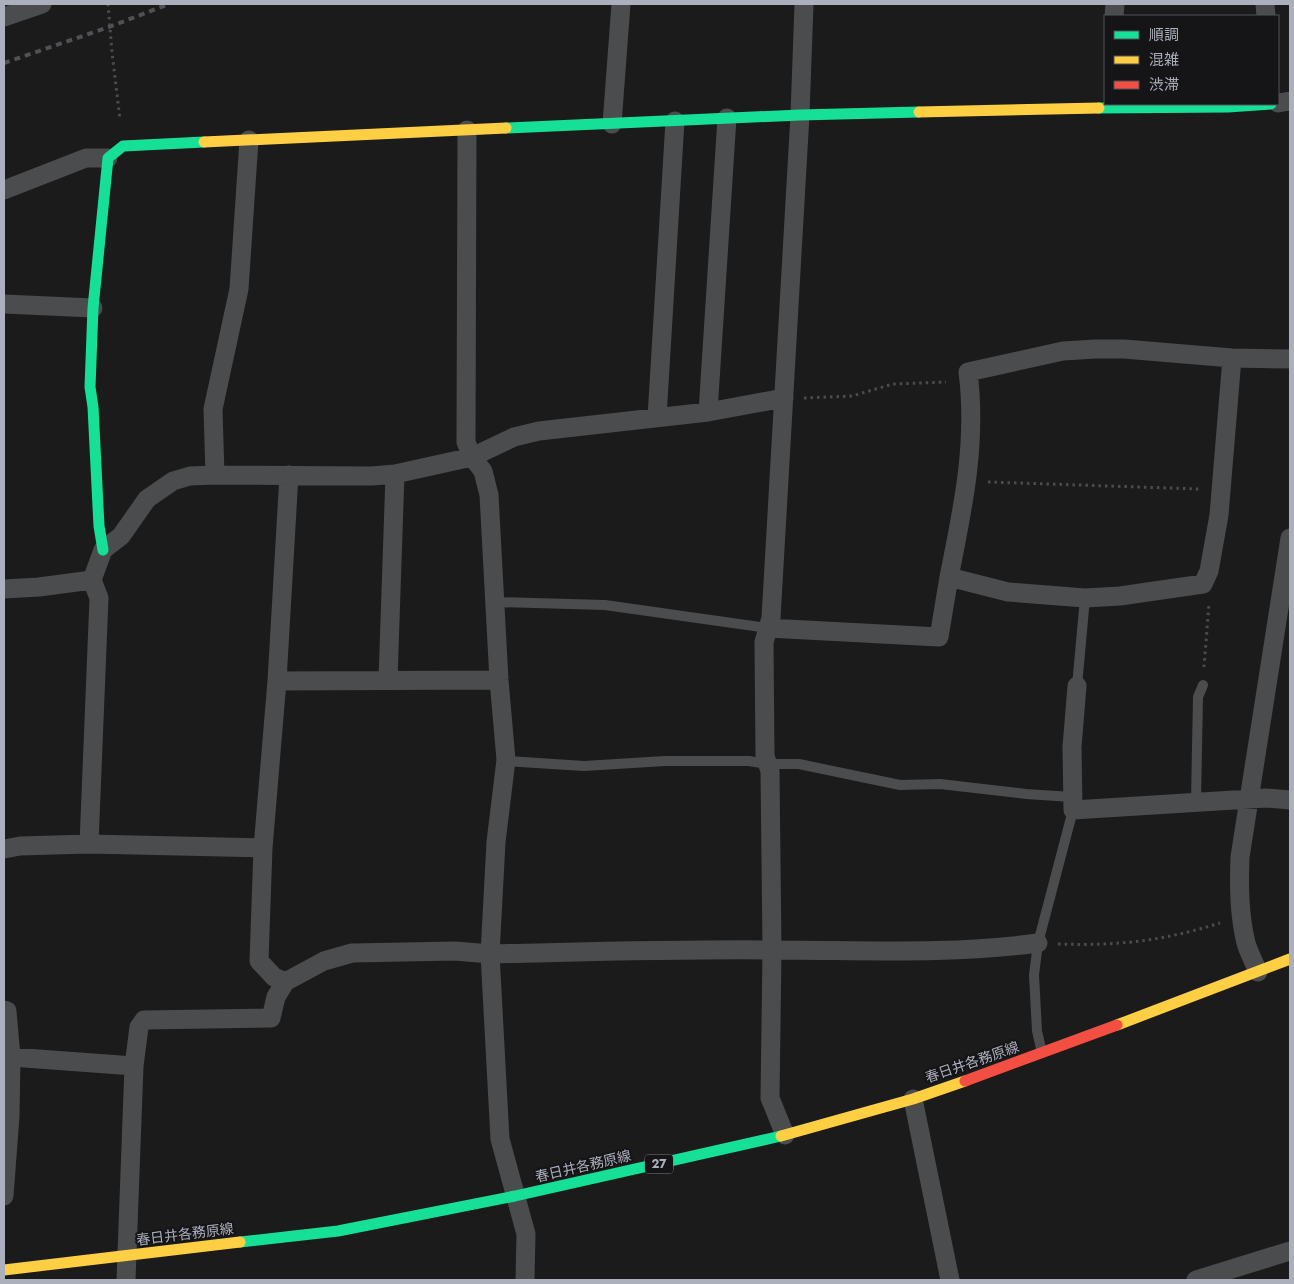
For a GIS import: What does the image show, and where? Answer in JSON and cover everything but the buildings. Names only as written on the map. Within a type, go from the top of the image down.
[{"type":"street","points":[[4,18],[42,4]]},
{"type":"street","points":[[612,124],[621,4]]},
{"type":"street","points":[[785,1135],[770,1098],[772,950],[770,770],[765,756],[764,642],[771,618],[800,116],[804,4]]},
{"type":"street","points":[[4,190],[86,158],[108,158],[123,146],[727,118],[1111,106],[1228,107],[1254,105]]},
{"type":"street","points":[[708,412],[727,118]]},
{"type":"street","points":[[657,417],[675,121]]},
{"type":"street","points":[[467,130],[466,442],[472,457],[483,471],[489,495],[506,761],[496,842],[490,954],[500,1139],[526,1234],[525,1280]]},
{"type":"street","points":[[215,475],[213,408],[239,289],[249,140]]},
{"type":"street","points":[[89,844],[99,598],[92,580],[103,550],[99,526],[93,407],[90,387],[93,308],[108,158]]},
{"type":"street","points":[[4,304],[93,308]]},
{"type":"street","points":[[768,628],[939,636],[967,482],[972,415],[968,372],[1064,351],[1124,349],[1232,358],[1290,359]]},
{"type":"street","points":[[949,577],[1008,592],[1085,598],[1120,596],[1203,584],[1209,571],[1219,514],[1232,358]]},
{"type":"street","points":[[103,550],[121,536],[147,499],[173,481],[190,476],[372,476],[395,474],[472,457],[514,437],[531,433],[708,412],[784,398]]},
{"type":"street","points":[[388,680],[395,474]]},
{"type":"street","points":[[285,982],[274,977],[259,961],[263,848],[277,681],[288,475]]},
{"type":"street","points":[[1258,972],[1247,944],[1242,919],[1239,894],[1240,857],[1290,538]]},
{"type":"street","points":[[4,588],[39,587],[92,580]]},
{"type":"street","points":[[277,681],[500,680]]},
{"type":"street","points":[[1077,686],[1072,746],[1073,803],[1266,798],[1290,800]]},
{"type":"street","points":[[4,850],[20,846],[89,844],[263,848]]},
{"type":"street","points":[[126,1280],[134,1066],[139,1027],[144,1020],[271,1018],[276,997],[285,982],[324,962],[352,953],[455,951],[490,954],[772,950],[897,952],[1006,947],[1038,943]]},
{"type":"street","name":"春日井各務原線","points":[[4,1270],[338,1231],[515,1196],[785,1135],[913,1099],[1042,1054],[1290,959]]},
{"type":"street","points":[[4,1010],[7,1010],[11,1057],[10,1116],[4,1196]]},
{"type":"street","points":[[11,1057],[134,1066]]},
{"type":"street","points":[[913,1099],[950,1280]]},
{"type":"street","points":[[1196,1280],[1290,1251]]},
{"type":"lane","points":[[1077,686],[1085,598]]},
{"type":"lane","points":[[495,602],[604,605],[768,628]]},
{"type":"lane","points":[[1196,801],[1198,697],[1203,685]]},
{"type":"lane","points":[[506,761],[584,766],[665,762],[749,761],[767,764],[799,764],[900,785],[940,784],[1026,794],[1073,803],[1038,943],[1034,975],[1037,1031],[1042,1054]]},
{"type":"path","points":[[108,4],[123,146]]},
{"type":"path","points":[[784,398],[837,398],[852,396],[893,384],[969,379]]},
{"type":"path","points":[[967,482],[1221,490]]},
{"type":"path","points":[[1203,584],[1210,591],[1203,685]]},
{"type":"path","points":[[1038,943],[1121,944],[1185,934],[1228,921],[1242,919]]},
{"type":"railway","points":[[4,63],[169,4]]},
{"type":"traffic: fast","points":[[1099,108],[1257,105]]},
{"type":"traffic: fast","points":[[506,128],[800,115],[919,112]]},
{"type":"traffic: fast","points":[[103,550],[99,526],[93,407],[90,387],[93,308],[108,158],[123,146],[204,142]]},
{"type":"traffic: fast","points":[[240,1242],[338,1231],[515,1196],[781,1136]]},
{"type":"traffic: slow","points":[[919,112],[1099,108]]},
{"type":"traffic: slow","points":[[204,142],[506,128]]},
{"type":"traffic: slow","points":[[1117,1025],[1290,959]]},
{"type":"traffic: slow","points":[[781,1136],[913,1099],[965,1081]]},
{"type":"traffic: slow","points":[[4,1270],[240,1242]]},
{"type":"traffic: jam","points":[[965,1081],[1117,1025]]}]
